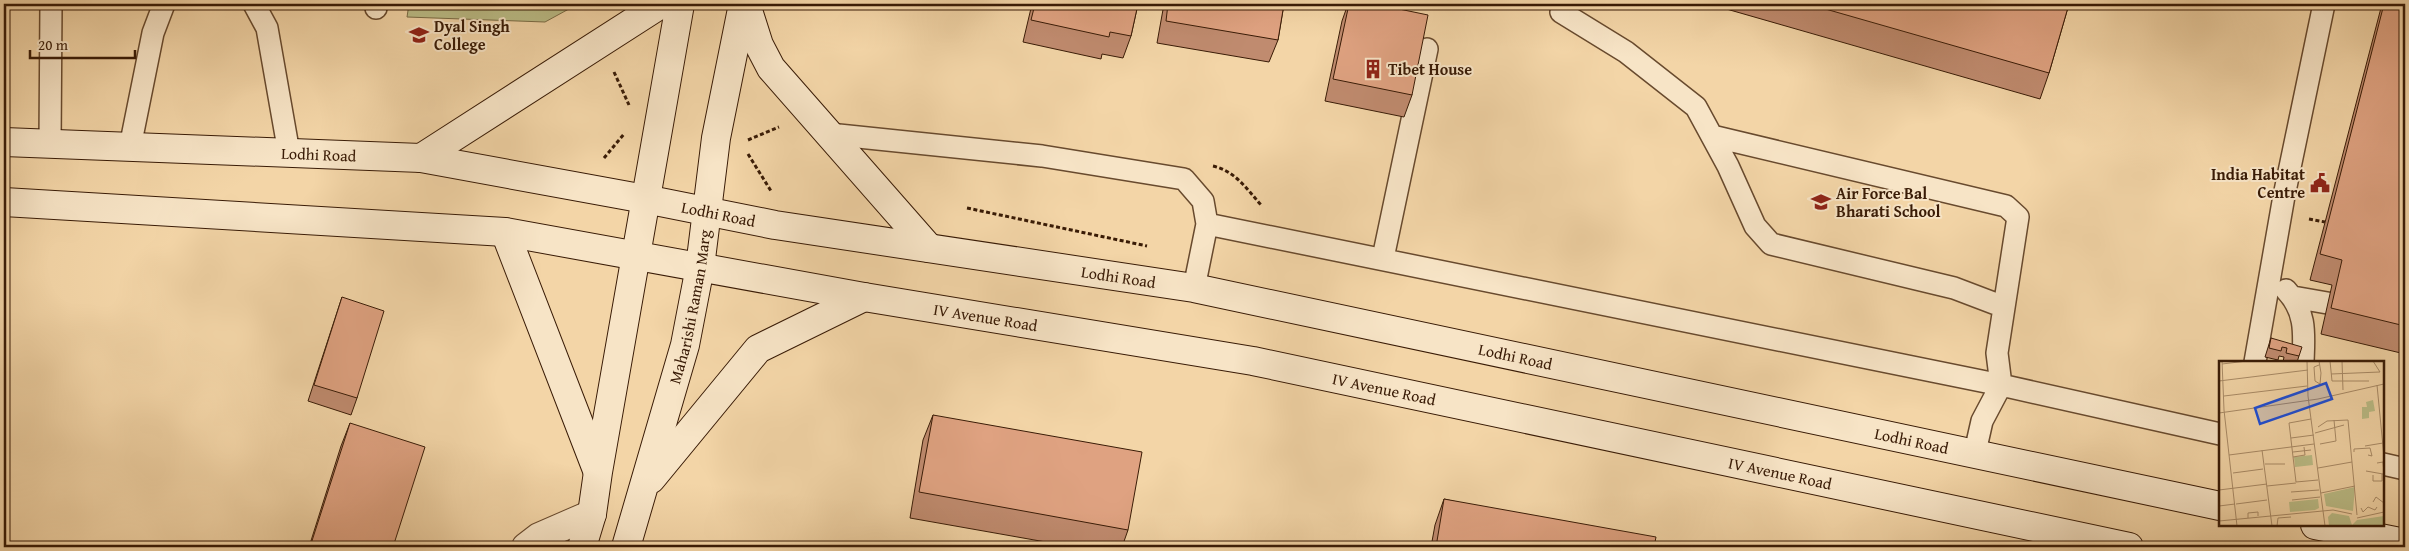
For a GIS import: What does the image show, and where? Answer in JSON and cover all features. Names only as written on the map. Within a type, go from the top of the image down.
[{"type":"main road","points":[[421,158],[661,4]]},
{"type":"main road","points":[[582,547],[592,514],[680,4]]},
{"type":"main road","points":[[744,4],[759,45],[772,68],[929,248]]},
{"type":"main road","name":"Maharishi Raman Marg","points":[[626,547],[685,345],[700,267],[716,138],[744,4]]},
{"type":"main road","name":"Lodhi Road","points":[[4,142],[421,158],[775,225],[1194,288],[1975,452],[2219,506]]},
{"type":"main road","points":[[4,202],[505,232],[636,256]]},
{"type":"main road","points":[[505,232],[598,472]]},
{"type":"main road","name":"IV Avenue Road","points":[[636,256],[864,297],[1253,361],[2129,547]]},
{"type":"main road","points":[[644,488],[758,349],[864,297]]},
{"type":"main road","points":[[526,547],[539,537],[592,514]]},
{"type":"main road","points":[[2320,526],[2405,543]]},
{"type":"lane","points":[[50,144],[51,4]]},
{"type":"lane","points":[[130,147],[153,34],[164,4]]},
{"type":"lane","points":[[254,4],[267,28],[289,153]]},
{"type":"lane","points":[[2255,361],[2270,273],[2324,4]]},
{"type":"lane","points":[[1561,12],[1626,52],[1696,107],[1728,166],[1755,226],[1771,244],[1954,288],[2004,307]]},
{"type":"lane","points":[[1383,258],[1427,49]]},
{"type":"lane","points":[[829,134],[1042,156],[1184,179],[1203,200],[1207,224],[1194,288]]},
{"type":"lane","points":[[1712,136],[2006,206],[2018,216],[1997,353],[2001,385],[1982,421],[1975,452]]},
{"type":"lane","points":[[1207,224],[1383,258],[2001,385],[2219,434]]},
{"type":"lane","points":[[2270,273],[2292,297],[2301,312],[2305,325],[2303,361]]},
{"type":"lane","points":[[2292,297],[2348,308],[2362,308],[2372,305],[2376,301]]},
{"type":"lane","points":[[2384,464],[2405,469]]},
{"type":"path","points":[[613,69],[631,111]]},
{"type":"path","points":[[741,143],[781,126]]},
{"type":"path","points":[[599,164],[629,127]]},
{"type":"path","points":[[746,152],[773,194]]},
{"type":"path","points":[[1206,164],[1224,168],[1245,186],[1261,205],[1270,207]]},
{"type":"green space","points":[[409,4],[578,4],[545,22],[407,17]]},
{"type":"building","points":[[1035,4],[1138,4],[1131,36],[1110,32],[1109,37],[1031,20]]},
{"type":"building","points":[[1168,4],[1284,4],[1278,40],[1166,21]]},
{"type":"building","name":"Tibet House","points":[[1349,4],[1375,4],[1428,15],[1412,95],[1333,79]]},
{"type":"building","points":[[1808,4],[2069,4],[2049,73]]},
{"type":"building","points":[[2384,4],[2405,4],[2405,326],[2331,308],[2342,260],[2320,254]]},
{"type":"building","points":[[342,297],[384,311],[357,398],[314,385]]},
{"type":"building","points":[[2271,338],[2302,347],[2299,356],[2286,353],[2287,348],[2282,347],[2281,351],[2269,348]]},
{"type":"building","points":[[933,415],[1142,452],[1128,530],[919,492]]},
{"type":"building","points":[[350,423],[425,447],[393,547],[310,547]]},
{"type":"building","points":[[1444,499],[1656,537],[1654,547],[1436,547]]},
{"type":"place","name":"Dyal Singh College","points":[[419,35]]},
{"type":"place","name":"Tibet House","points":[[1373,69]]},
{"type":"place","name":"India Habitat Centre","points":[[2320,183]]},
{"type":"place","name":"Air Force Bal Bharati School","points":[[1821,202]]}]
